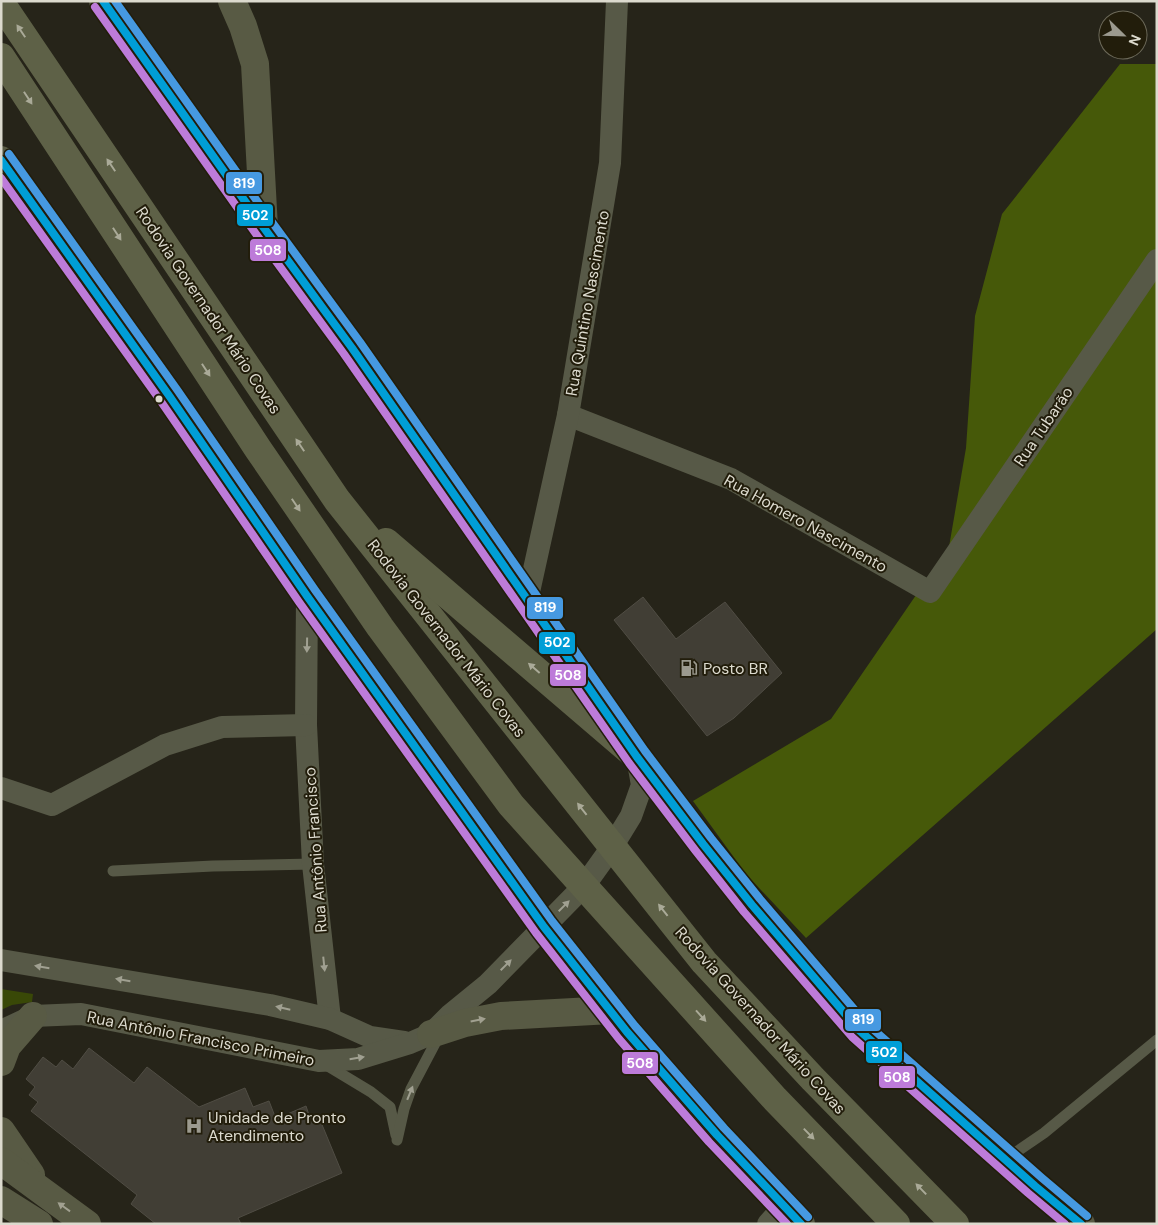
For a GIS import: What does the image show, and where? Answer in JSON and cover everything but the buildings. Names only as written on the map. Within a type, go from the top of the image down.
[{"type":"main road","name":"Rodovia Governador Mário Covas","points":[[1,3],[337,500],[704,962],[813,1079],[955,1224]]},
{"type":"main road","name":"Rodovia Governador Mário Covas","points":[[1,57],[258,449],[380,627],[511,805],[775,1099],[896,1224]]},
{"type":"main road","points":[[337,500],[637,757]]},
{"type":"street","points":[[103,1],[264,228],[352,348],[637,757],[752,906],[859,1030],[1035,1186],[1081,1224]]},
{"type":"street","points":[[232,1],[243,26],[255,64],[264,228]]},
{"type":"street","name":"Rua Quintino Nascimento","points":[[527,601],[568,415],[610,163],[617,1]]},
{"type":"street","points":[[1,160],[170,397],[307,596],[544,927],[627,1032],[718,1135],[784,1218]]},
{"type":"street","name":"Rua Tubarão","points":[[930,592],[1157,260]]},
{"type":"street","name":"Rua Homero Nascimento","points":[[568,415],[732,479],[930,592]]},
{"type":"street","name":"Rua Antônio Francisco","points":[[307,596],[306,725],[313,864],[330,1019]]},
{"type":"street","points":[[1,788],[52,805],[165,745],[222,727],[306,725]]},
{"type":"street","name":"Rua Antônio Francisco Primeiro","points":[[1,1031],[33,1016],[81,1014],[319,1061],[358,1059],[428,1036],[488,984],[584,886],[612,847],[631,816],[642,785],[637,757]]},
{"type":"street","points":[[1,960],[270,1005],[330,1019],[370,1037],[428,1036],[465,1023],[501,1016],[611,1010]]},
{"type":"street","points":[[1,1062],[7,1046],[33,1016]]},
{"type":"street","points":[[1,1131],[41,1190]]},
{"type":"street","points":[[1,1161],[87,1224]]},
{"type":"street","points":[[1,1200],[39,1224]]},
{"type":"lane","points":[[113,871],[313,864]]},
{"type":"lane","points":[[319,1061],[371,1092],[390,1107],[397,1140],[404,1109],[428,1036]]},
{"type":"lane","points":[[1006,1159],[1044,1133],[1157,1040]]},
{"type":"green space","points":[[1120,64],[1157,64],[1157,629],[806,938],[746,874],[693,801],[831,719],[949,547],[966,448],[975,316],[1002,214]]},
{"type":"green space","points":[[1,989],[33,994],[32,1002],[12,1005],[1,1010]]},
{"type":"transit line","name":"502","points":[[103,1],[264,228],[352,348],[637,757],[703,844],[752,905],[859,1030],[1035,1186],[1081,1224]]},
{"type":"transit line","name":"819","points":[[115,1],[360,342],[645,751],[711,838],[760,899],[866,1023],[1087,1216]]},
{"type":"transit line","name":"508","points":[[95,7],[256,234],[344,354],[629,763],[744,912],[852,1037],[1065,1224]]},
{"type":"transit line","name":"819","points":[[9,154],[178,391],[315,590],[552,921],[635,1026],[724,1128],[808,1217]]},
{"type":"transit line","name":"502","points":[[1,160],[170,397],[307,596],[544,927],[627,1032],[717,1135],[801,1224]]},
{"type":"transit line","name":"508","points":[[1,178],[162,403],[299,602],[536,933],[619,1039],[709,1142],[787,1224]]},
{"type":"place","name":"Posto BR","points":[[689,668]]},
{"type":"place","name":"Unidade de Pronto Atendimento","points":[[194,1126]]}]
